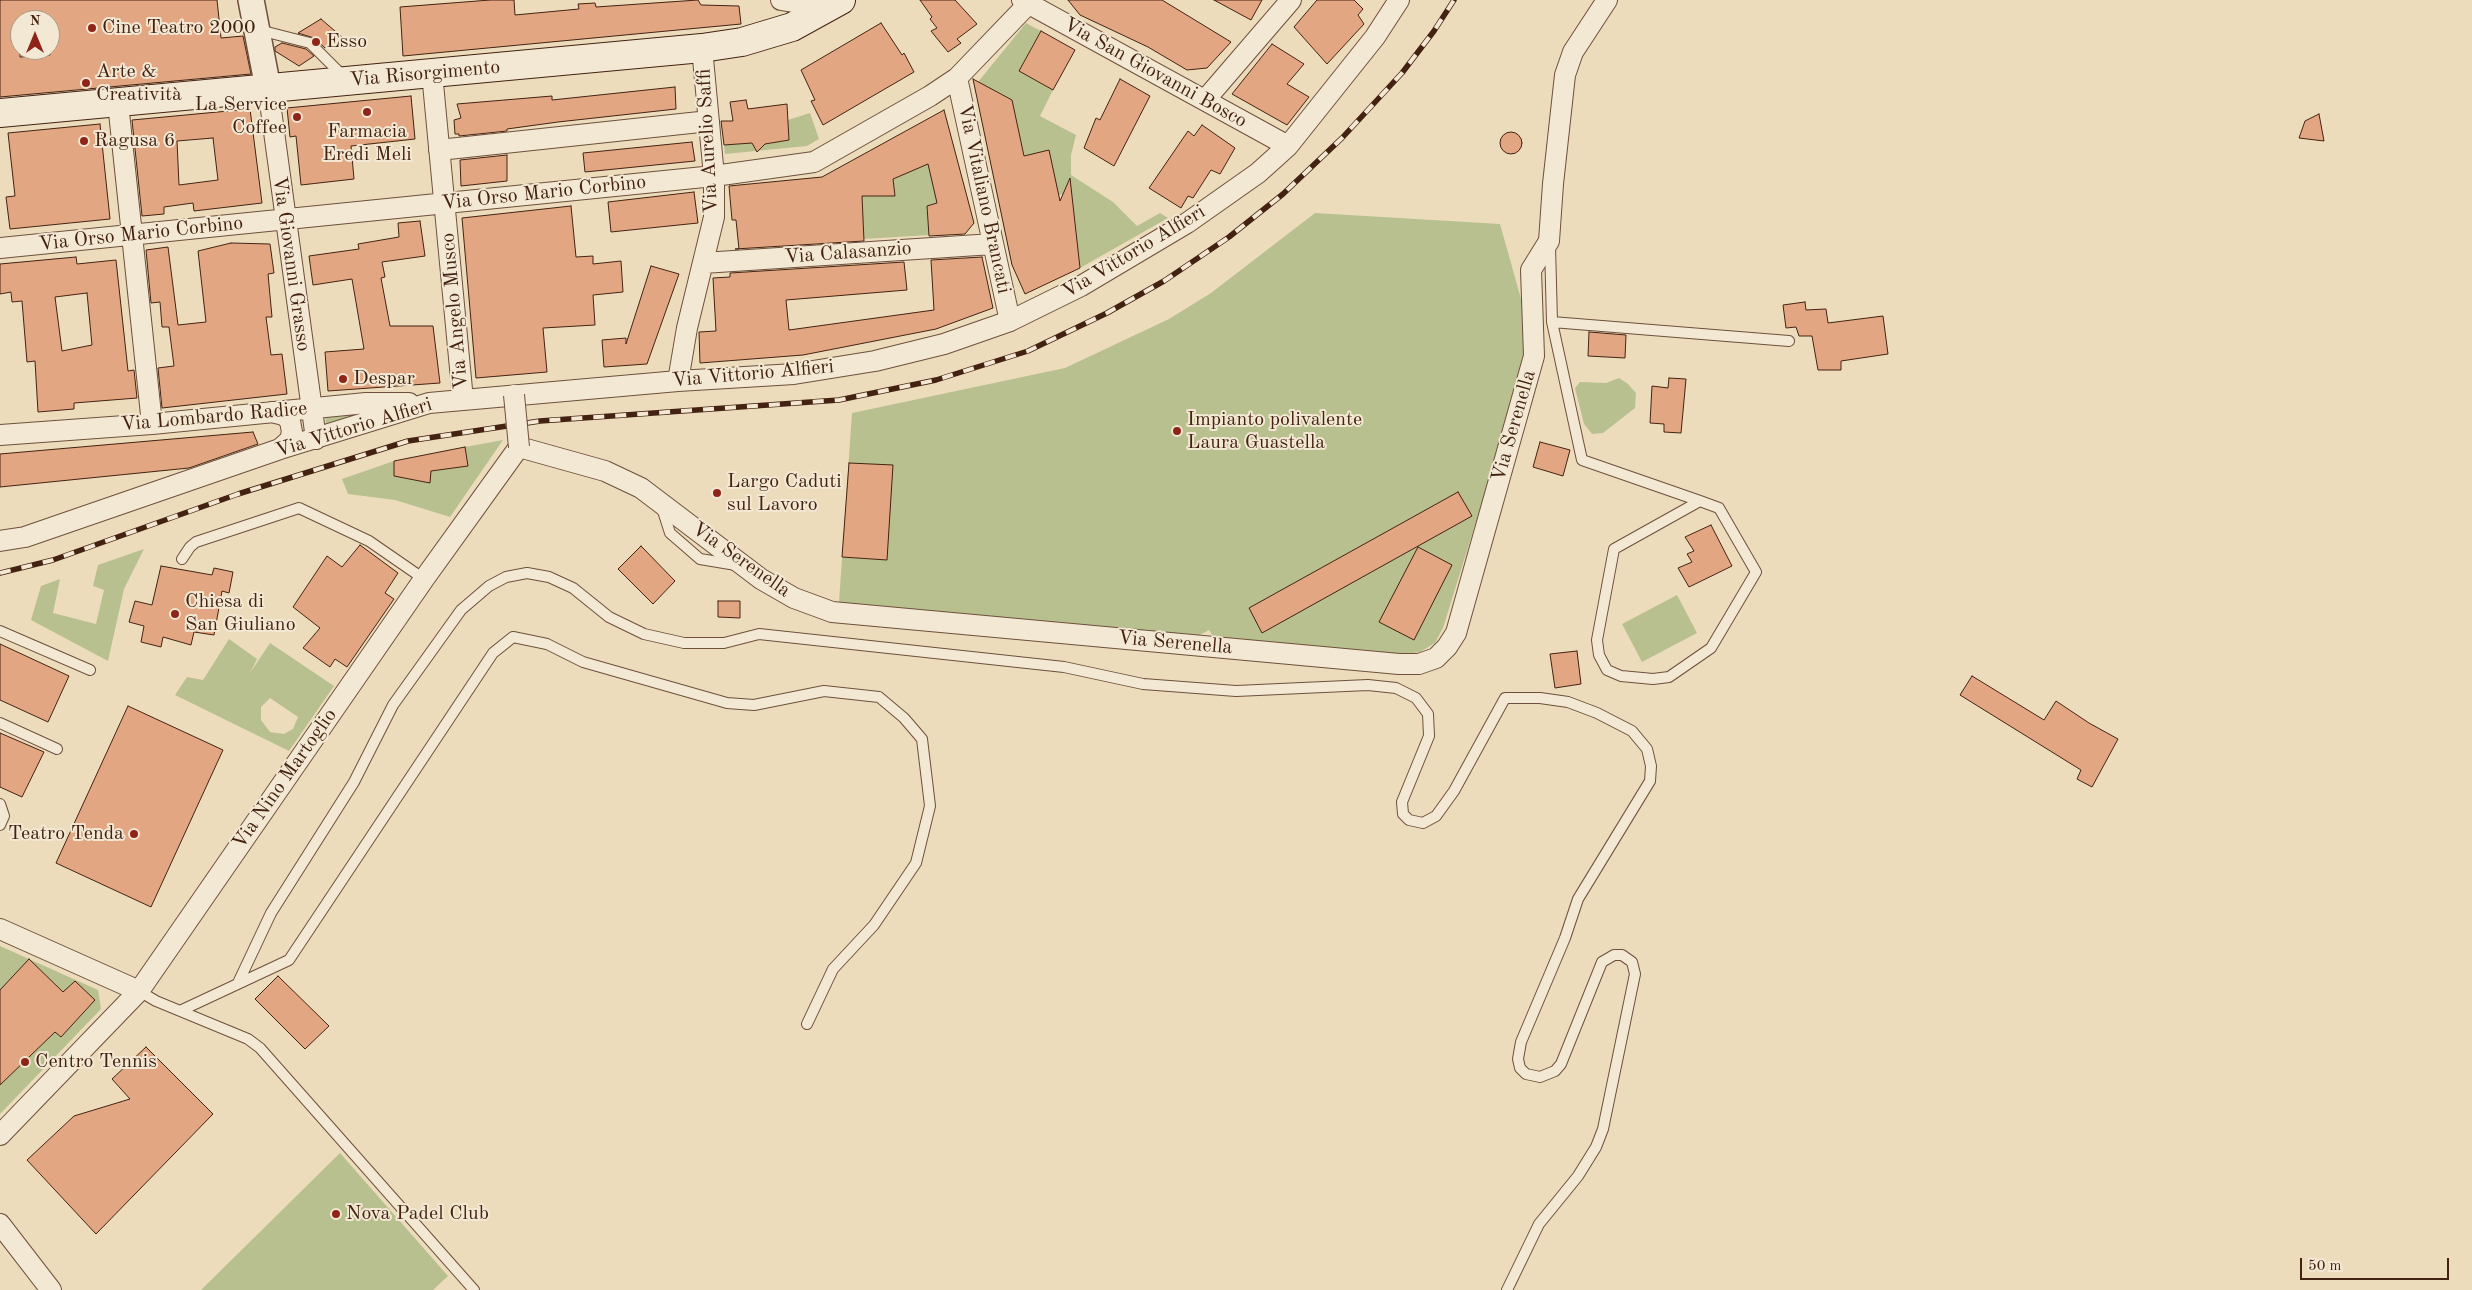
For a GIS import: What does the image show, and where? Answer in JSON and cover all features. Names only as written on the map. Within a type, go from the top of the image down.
[{"type":"main road","name":"Via Risorgimento","points":[[0,113],[702,48],[742,42],[792,28],[835,4]]},
{"type":"street","points":[[251,0],[268,88]]},
{"type":"street","points":[[781,0],[835,4]]},
{"type":"street","points":[[1205,100],[1291,0]]},
{"type":"street","name":"Via Vittorio Alfieri","points":[[0,541],[25,537],[280,449],[428,403],[678,381],[794,374],[875,360],[944,344],[1010,321],[1081,286],[1187,224],[1258,173],[1288,146],[1375,37],[1399,0]]},
{"type":"street","points":[[1550,241],[1553,184],[1566,75],[1573,52],[1607,0]]},
{"type":"street","name":"Via San Giovanni Bosco","points":[[1028,1],[1288,146]]},
{"type":"street","name":"Via Orso Mario Corbino","points":[[0,248],[714,176],[814,162],[930,96],[957,78],[1028,1]]},
{"type":"street","name":"Via Aurelio Saffi","points":[[678,381],[714,217],[714,176],[702,48]]},
{"type":"street","name":"Via Angelo Musco","points":[[432,73],[463,400]]},
{"type":"street","name":"Via Vitaliano Brancati","points":[[957,78],[1010,321]]},
{"type":"street","name":"Via Giovanni Grasso","points":[[268,88],[316,439]]},
{"type":"street","points":[[118,103],[152,424]]},
{"type":"street","points":[[439,150],[709,121]]},
{"type":"street","name":"Via Serenella","points":[[519,447],[605,471],[642,488],[745,567],[794,598],[832,612],[1399,664],[1419,664],[1436,658],[1447,647],[1456,633],[1534,356],[1531,270],[1550,241]]},
{"type":"street","name":"Via Calasanzio","points":[[703,263],[993,244]]},
{"type":"street","points":[[514,395],[519,447]]},
{"type":"street","name":"Via Lombardo Radice","points":[[0,435],[152,424],[366,403],[428,403]]},
{"type":"street","points":[[271,412],[284,416],[290,421],[292,432],[290,440],[280,449]]},
{"type":"street","name":"Via Nino Martoglio","points":[[0,1135],[139,991],[424,579],[519,447]]},
{"type":"street","points":[[0,929],[139,991]]},
{"type":"street","points":[[0,1224],[51,1290]]},
{"type":"lane","points":[[257,30],[310,43],[348,81]]},
{"type":"lane","points":[[1550,241],[1552,322],[1582,460],[1700,501],[1719,508],[1756,572],[1711,648],[1669,677],[1621,676],[1608,670],[1599,655],[1597,640],[1614,549],[1700,501]]},
{"type":"lane","points":[[1552,322],[1789,341]]},
{"type":"lane","points":[[182,559],[196,542],[298,508],[369,541],[424,579]]},
{"type":"lane","points":[[238,983],[271,913],[354,782],[393,705],[462,610],[489,586],[506,577],[527,573],[549,577],[573,588],[609,617],[644,634],[684,643],[724,643],[759,634],[1064,667],[1143,684],[1236,691],[1368,685],[1396,688],[1416,698],[1428,714],[1429,736],[1402,802],[1403,814],[1409,820],[1423,823],[1436,816],[1454,790],[1505,698],[1540,698],[1568,702],[1597,713],[1632,731],[1647,749],[1651,766],[1650,781],[1578,900],[1566,938],[1520,1042],[1518,1059],[1520,1068],[1526,1074],[1540,1077],[1554,1071],[1561,1064],[1602,962],[1614,955],[1622,955],[1632,962],[1635,974],[1603,1129],[1582,1169],[1539,1224],[1507,1290]]},
{"type":"lane","points":[[0,631],[90,670]]},
{"type":"lane","points":[[182,1010],[289,960],[493,652],[513,637],[547,644],[583,662],[727,704],[754,705],[824,691],[879,696],[904,718],[922,739],[930,806],[916,863],[874,925],[833,969],[806,1024]]},
{"type":"lane","points":[[0,723],[57,748]]},
{"type":"lane","points":[[0,804],[4,816],[0,825]]},
{"type":"lane","points":[[139,991],[156,1001],[248,1038],[260,1048],[474,1290]]},
{"type":"green space","points":[[1026,23],[1041,31],[1019,71],[1053,90],[1040,116],[1076,135],[1071,155],[1071,175],[1113,202],[1137,226],[1160,213],[1168,218],[1080,268],[1072,193],[1036,198],[1031,183],[1055,179],[1049,151],[1024,156],[1012,100],[978,82]]},
{"type":"green space","points":[[810,113],[819,139],[807,146],[725,154],[724,145],[752,143],[755,148],[760,149],[765,144],[789,140],[788,120]]},
{"type":"green space","points":[[928,161],[937,203],[927,206],[929,235],[864,239],[862,196],[895,196],[893,179]]},
{"type":"green space","name":"Impianto polivalente Laura Guastella","points":[[1315,213],[1500,224],[1523,306],[1524,367],[1443,628],[1435,643],[1420,652],[1397,655],[1214,638],[1209,630],[1198,636],[839,602],[852,413],[1065,368],[1169,319],[1211,293]]},
{"type":"green space","points":[[1619,378],[1636,393],[1635,408],[1603,433],[1592,434],[1584,424],[1575,388],[1580,382],[1606,383]]},
{"type":"green space","points":[[325,413],[368,413],[326,424]]},
{"type":"green space","points":[[503,440],[450,517],[395,500],[348,494],[342,479],[394,461],[394,476],[468,466],[465,447]]},
{"type":"green space","points":[[144,549],[124,589],[108,661],[31,620],[41,586],[60,579],[53,613],[96,624],[104,590],[93,586],[98,565]]},
{"type":"green space","points":[[1677,595],[1697,633],[1642,662],[1622,624]]},
{"type":"green space","points":[[229,639],[257,659],[250,673],[270,643],[334,686],[289,751],[175,695],[187,677],[203,680]],"holes":[[[270,698],[298,717],[293,729],[284,734],[270,732],[261,720],[261,707]]]},
{"type":"green space","name":"Centro Tennis","points":[[0,946],[98,990],[101,1009],[0,1114]]},
{"type":"green space","name":"Nova Padel Club","points":[[340,1153],[448,1276],[433,1290],[201,1290]]},
{"type":"building","points":[[0,0],[217,0],[221,38],[243,36],[251,74],[0,97]]},
{"type":"building","points":[[514,0],[515,15],[579,9],[578,4],[595,3],[596,7],[698,0],[701,5],[739,6],[741,24],[403,56],[400,7]]},
{"type":"building","points":[[920,0],[955,0],[977,24],[957,39],[961,43],[948,52],[931,31],[937,28]]},
{"type":"building","points":[[1068,0],[1162,0],[1231,42],[1207,68],[1187,70],[1148,47],[1080,15]]},
{"type":"building","points":[[1214,0],[1262,0],[1251,20]]},
{"type":"building","points":[[1317,0],[1354,0],[1363,9],[1358,15],[1364,24],[1327,64],[1294,27]]},
{"type":"building","points":[[321,19],[342,37],[325,48],[314,38],[298,33]]},
{"type":"building","points":[[881,23],[902,55],[904,53],[914,72],[823,125],[811,101],[815,100],[801,70]]},
{"type":"building","points":[[1041,31],[1075,50],[1053,90],[1019,71]]},
{"type":"building","points":[[282,43],[306,49],[314,56],[299,66],[275,51],[275,47]]},
{"type":"building","points":[[1272,44],[1304,64],[1287,84],[1309,97],[1287,125],[1232,94]]},
{"type":"building","points":[[973,79],[1012,100],[1024,156],[1049,150],[1060,201],[1070,178],[1080,268],[1025,294],[1012,265]]},
{"type":"building","points":[[1120,79],[1150,96],[1114,166],[1084,148],[1096,118],[1100,120]]},
{"type":"building","points":[[675,87],[676,109],[558,122],[507,129],[507,131],[459,136],[459,134],[455,134],[454,120],[461,118],[457,104],[552,96],[552,100]]},
{"type":"building","points":[[411,96],[415,139],[351,146],[354,179],[301,185],[296,136],[290,137],[287,108]]},
{"type":"building","points":[[746,100],[748,109],[787,104],[789,140],[765,144],[757,152],[752,143],[724,145],[721,121],[733,121],[730,102]]},
{"type":"building","points":[[250,109],[262,203],[194,211],[193,203],[164,207],[164,214],[142,216],[132,120]],"holes":[[[213,138],[218,180],[179,185],[177,141]]]},
{"type":"building","points":[[944,110],[974,223],[965,234],[929,236],[927,206],[937,203],[928,164],[893,179],[895,196],[862,196],[864,241],[739,249],[736,220],[732,220],[729,186],[822,177]]},
{"type":"building","points":[[2319,114],[2324,141],[2299,138],[2305,121]]},
{"type":"building","points":[[100,124],[110,219],[10,229],[6,197],[15,196],[8,133]]},
{"type":"building","points":[[1202,125],[1235,148],[1220,174],[1211,170],[1193,198],[1188,196],[1181,208],[1149,188],[1188,131],[1194,136]]},
{"type":"building","points":[[1511,132],[1519,135],[1522,143],[1519,151],[1511,154],[1503,151],[1500,143],[1503,135]]},
{"type":"building","points":[[692,142],[695,161],[585,172],[583,153]]},
{"type":"building","points":[[507,155],[507,181],[461,186],[460,160]]},
{"type":"building","points":[[694,192],[698,223],[611,232],[608,202]]},
{"type":"building","points":[[571,206],[576,257],[593,256],[593,264],[621,261],[623,292],[593,295],[595,325],[543,328],[547,372],[476,378],[462,218]]},
{"type":"building","points":[[420,221],[425,256],[382,262],[385,277],[381,278],[390,326],[433,326],[440,383],[328,391],[325,352],[364,349],[352,279],[313,285],[309,256],[359,249],[358,244],[399,237],[398,223]]},
{"type":"building","points":[[231,243],[270,244],[274,273],[268,274],[272,317],[266,317],[271,355],[282,354],[287,394],[162,408],[158,368],[174,366],[169,327],[162,327],[160,302],[151,303],[146,250],[168,247],[178,325],[206,322],[198,251]]},
{"type":"building","points":[[76,257],[77,264],[116,260],[128,371],[134,370],[137,398],[74,403],[74,409],[38,412],[35,361],[27,362],[22,301],[12,302],[11,292],[0,294],[0,264]],"holes":[[[87,293],[92,345],[62,351],[55,297]]]},
{"type":"building","points":[[982,257],[993,308],[936,329],[803,355],[700,363],[699,332],[716,331],[713,278],[730,277],[730,273],[904,262],[907,290],[786,300],[789,330],[934,310],[931,260]]},
{"type":"building","points":[[651,266],[679,274],[647,364],[604,367],[602,340],[626,338],[626,344]]},
{"type":"building","points":[[1805,302],[1806,310],[1826,309],[1828,323],[1883,316],[1888,354],[1841,361],[1841,370],[1818,370],[1812,336],[1799,336],[1796,327],[1786,328],[1783,305]]},
{"type":"building","points":[[1589,332],[1626,335],[1625,358],[1588,356]]},
{"type":"building","points":[[1669,378],[1686,379],[1681,433],[1664,432],[1664,424],[1650,423],[1652,386],[1668,388]]},
{"type":"building","points":[[253,432],[258,444],[189,468],[0,487],[0,454]]},
{"type":"building","points":[[1540,442],[1570,450],[1563,476],[1533,467]]},
{"type":"building","points":[[465,447],[468,466],[431,471],[430,483],[394,476],[394,461]]},
{"type":"building","points":[[849,463],[893,465],[887,560],[842,557]]},
{"type":"building","points":[[1458,492],[1472,516],[1262,633],[1249,608]]},
{"type":"building","points":[[1711,525],[1732,566],[1689,587],[1678,568],[1692,562],[1687,554],[1694,551],[1685,537]]},
{"type":"building","points":[[360,545],[398,573],[385,593],[394,599],[347,667],[335,659],[330,667],[303,648],[320,628],[293,607],[327,556],[342,567]]},
{"type":"building","points":[[641,546],[675,581],[653,604],[618,569]]},
{"type":"building","points":[[1418,547],[1452,565],[1414,640],[1379,622]]},
{"type":"building","name":"Chiesa di San Giuliano","points":[[161,566],[212,575],[214,568],[233,572],[229,593],[222,591],[214,635],[194,632],[191,645],[163,637],[161,647],[141,642],[144,626],[129,622],[135,601],[152,605]]},
{"type":"building","points":[[718,601],[740,601],[740,618],[718,617]]},
{"type":"building","points":[[0,644],[69,676],[48,722],[0,700]]},
{"type":"building","points":[[1577,651],[1581,684],[1555,688],[1550,654]]},
{"type":"building","points":[[1972,676],[2044,720],[2056,701],[2089,723],[2118,739],[2092,787],[2077,779],[2081,770],[1960,695]]},
{"type":"building","points":[[128,706],[223,750],[151,907],[56,863]]},
{"type":"building","points":[[0,733],[44,752],[22,797],[0,787]]},
{"type":"building","name":"Centro Tennis","points":[[29,959],[63,992],[75,981],[95,1000],[61,1037],[55,1032],[0,1085],[0,990]]},
{"type":"building","points":[[278,976],[329,1026],[305,1049],[255,999]]},
{"type":"building","points":[[146,1047],[213,1114],[96,1234],[27,1160],[74,1116],[130,1099],[112,1079]]},
{"type":"railway","points":[[0,573],[53,560],[238,494],[408,441],[540,421],[839,400],[936,380],[1028,351],[1107,313],[1164,281],[1229,237],[1283,194],[1342,138],[1402,73],[1434,31],[1454,0]]},
{"type":"place","name":"Cine Teatro 2000","points":[[92,28]]},
{"type":"place","name":"Esso","points":[[316,42]]},
{"type":"place","name":"Arte & Creatività","points":[[86,83]]},
{"type":"place","name":"Farmacia Eredi Meli","points":[[367,112]]},
{"type":"place","name":"La Service Coffee","points":[[297,117]]},
{"type":"place","name":"Ragusa 6","points":[[84,141]]},
{"type":"place","name":"Despar","points":[[343,379]]},
{"type":"place","name":"Impianto polivalente Laura Guastella","points":[[1177,431]]},
{"type":"place","name":"Largo Caduti sul Lavoro","points":[[717,493]]},
{"type":"place","name":"Chiesa di San Giuliano","points":[[175,614]]},
{"type":"place","name":"Teatro Tenda","points":[[134,834]]},
{"type":"place","name":"Centro Tennis","points":[[25,1062]]},
{"type":"place","name":"Nova Padel Club","points":[[336,1214]]}]
